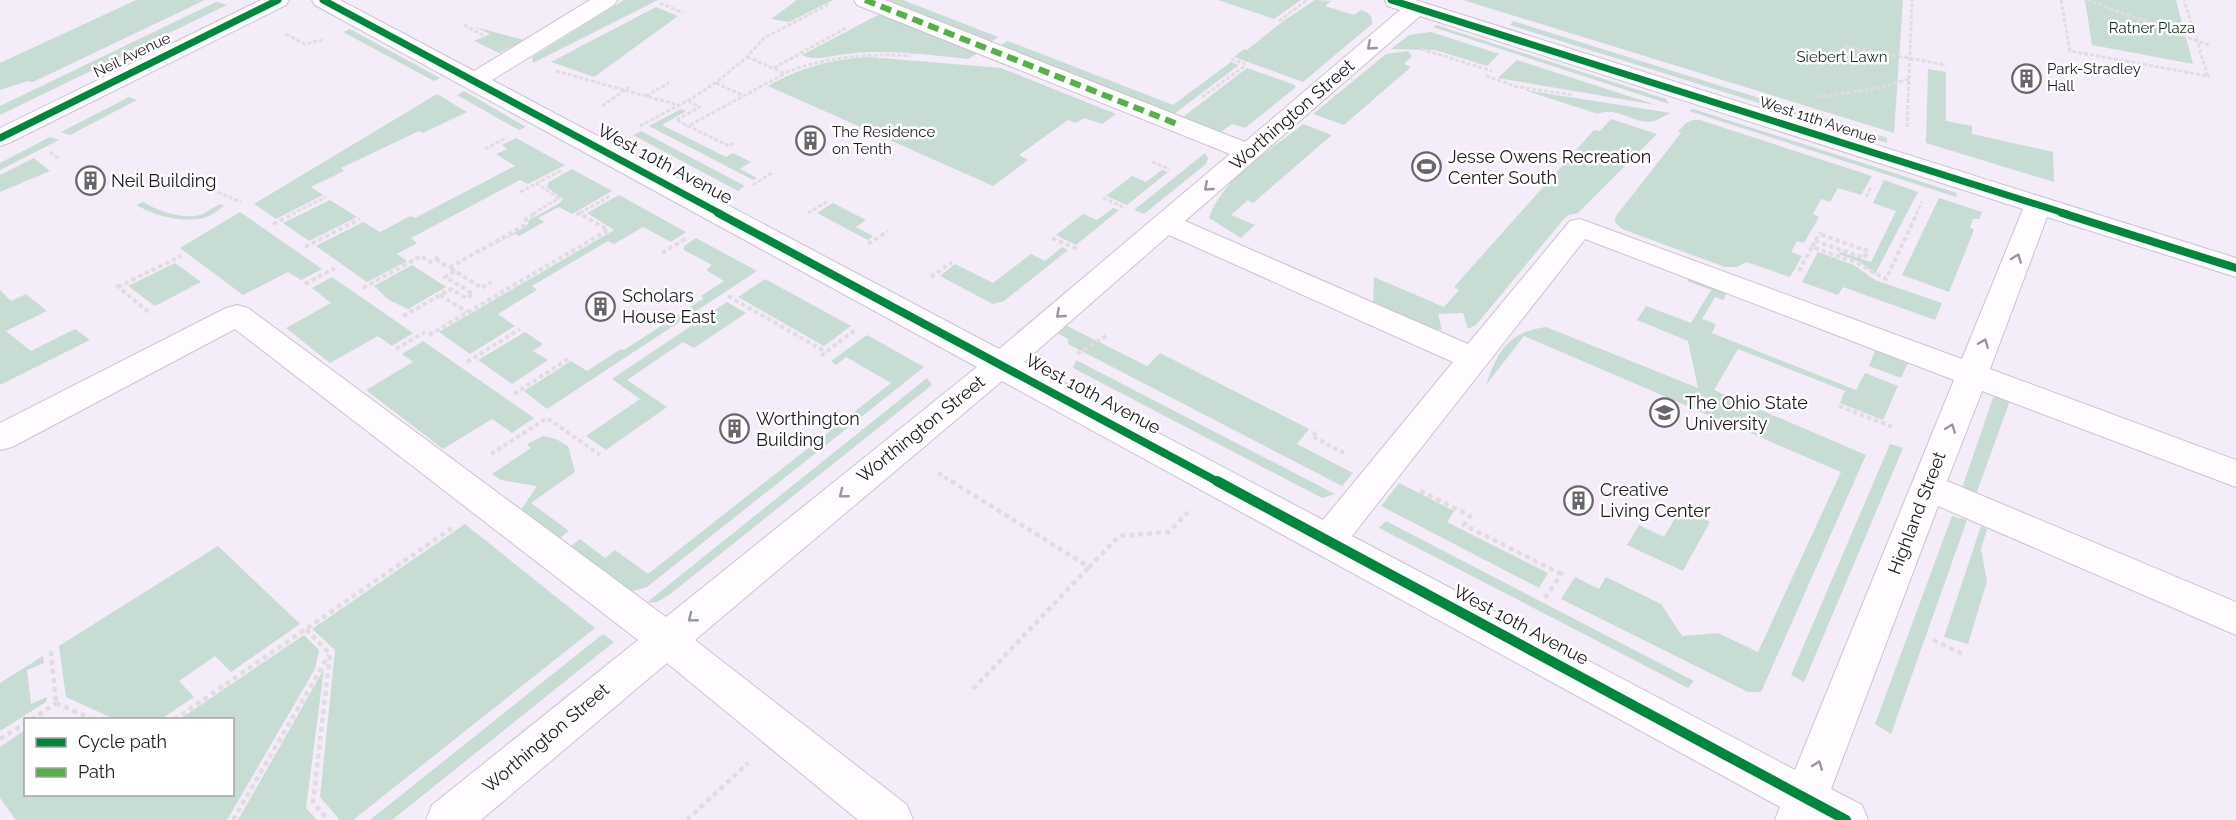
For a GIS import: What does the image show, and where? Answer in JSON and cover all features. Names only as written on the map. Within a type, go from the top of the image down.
[{"type":"street","name":"Neil Avenue","points":[[0,138],[278,0]]},
{"type":"street","name":"West 10th Avenue","points":[[323,0],[1328,540],[1801,809],[1846,820]]},
{"type":"street","points":[[474,81],[606,0]]},
{"type":"street","points":[[865,0],[1248,152]]},
{"type":"street","name":"West 11th Avenue","points":[[1390,0],[2236,268]]},
{"type":"street","name":"Worthington Street","points":[[448,820],[1002,364],[1416,8]]},
{"type":"street","name":"Highland Street","points":[[1801,809],[2038,206]]},
{"type":"street","points":[[1165,223],[1474,359]]},
{"type":"street","points":[[1328,540],[1580,227],[2236,474]]},
{"type":"street","points":[[0,438],[237,315],[666,639],[891,820]]},
{"type":"street","points":[[1927,488],[2236,619]]},
{"type":"path","points":[[640,126],[715,83],[747,57],[764,38],[838,0]]},
{"type":"path","points":[[1279,21],[1307,0]]},
{"type":"path","points":[[1907,129],[1912,0]]},
{"type":"path","points":[[2061,0],[2070,51],[2208,76],[2184,0]]},
{"type":"path","points":[[2087,0],[2211,46]]},
{"type":"path","points":[[660,3],[683,13]]},
{"type":"path","points":[[773,68],[855,23]]},
{"type":"path","points":[[456,28],[464,24],[483,35],[476,38]]},
{"type":"path","points":[[277,30],[304,44],[327,38]]},
{"type":"path","points":[[1845,46],[1946,65]]},
{"type":"path","points":[[1418,49],[1439,53],[1492,70]]},
{"type":"path","points":[[688,126],[800,66],[837,57],[858,55],[914,57]]},
{"type":"path","points":[[747,57],[784,73]]},
{"type":"path","points":[[1231,59],[1246,64]]},
{"type":"path","points":[[548,69],[679,105]]},
{"type":"path","points":[[1812,98],[1880,88],[1909,79]]},
{"type":"path","points":[[646,96],[669,83]]},
{"type":"path","points":[[715,83],[744,96]]},
{"type":"path","points":[[602,106],[629,87]]},
{"type":"path","points":[[687,101],[700,107],[676,120],[729,146],[734,143]]},
{"type":"path","points":[[485,149],[498,142]]},
{"type":"path","points":[[46,149],[59,159]]},
{"type":"path","points":[[1152,162],[1177,172]]},
{"type":"path","points":[[520,192],[568,167]]},
{"type":"path","points":[[753,185],[772,173]]},
{"type":"path","points":[[179,176],[241,202]]},
{"type":"path","points":[[449,267],[525,225],[526,219],[559,198],[536,183]]},
{"type":"path","points":[[1866,196],[1872,186]]},
{"type":"path","points":[[575,216],[616,193]]},
{"type":"path","points":[[273,224],[326,197]]},
{"type":"path","points":[[1103,198],[1130,209]]},
{"type":"path","points":[[1812,247],[1857,263],[1887,279],[1923,200]]},
{"type":"path","points":[[808,213],[828,201]]},
{"type":"path","points":[[396,349],[467,312],[608,230],[579,213]]},
{"type":"path","points":[[305,247],[360,219]]},
{"type":"path","points":[[868,244],[888,231]]},
{"type":"path","points":[[1795,279],[1815,241],[1820,233],[1868,251],[1864,258],[1815,241]]},
{"type":"path","points":[[1052,238],[1078,250]]},
{"type":"path","points":[[662,253],[677,244]]},
{"type":"path","points":[[152,314],[117,286],[182,256]]},
{"type":"path","points":[[363,288],[421,256],[430,262],[437,258],[482,288],[491,282]]},
{"type":"path","points":[[931,277],[951,262]]},
{"type":"path","points":[[305,284],[335,268]]},
{"type":"path","points":[[403,316],[451,289],[466,298],[473,294],[445,277],[455,271]]},
{"type":"path","points":[[440,295],[467,312]]},
{"type":"path","points":[[728,296],[826,352]]},
{"type":"path","points":[[821,356],[861,325]]},
{"type":"path","points":[[467,362],[520,329]]},
{"type":"path","points":[[1076,354],[1106,336]]},
{"type":"path","points":[[514,394],[568,359]]},
{"type":"path","points":[[1839,406],[1893,427]]},
{"type":"path","points":[[517,437],[547,418],[600,454]]},
{"type":"path","points":[[1316,432],[1312,436],[1470,516],[1464,525],[1562,573],[1545,598]]},
{"type":"path","points":[[938,473],[1089,567]]},
{"type":"path","points":[[177,718],[488,504]]},
{"type":"path","points":[[973,689],[1119,536],[1169,532],[1190,509]]},
{"type":"path","points":[[306,629],[330,654]]},
{"type":"path","points":[[1933,640],[1965,656]]},
{"type":"path","points":[[51,651],[56,703]]},
{"type":"path","points":[[233,820],[330,654]]},
{"type":"path","points":[[328,820],[313,802],[330,654]]},
{"type":"path","points":[[34,718],[56,703]]},
{"type":"path","points":[[56,703],[90,718]]},
{"type":"path","points":[[0,739],[24,724]]},
{"type":"path","points":[[687,820],[781,731]]},
{"type":"green space","points":[[136,0],[205,0],[33,82],[28,81],[0,90],[0,63]]},
{"type":"green space","points":[[624,0],[658,0],[533,63],[532,57]]},
{"type":"green space","points":[[797,0],[833,0],[789,22],[771,19]]},
{"type":"green space","points":[[886,0],[903,0],[998,37],[991,42]]},
{"type":"green space","points":[[1218,0],[1301,0],[1274,19]]},
{"type":"green space","points":[[1315,0],[1331,1],[1325,6],[1354,15],[1361,10],[1364,11],[1371,17],[1372,24],[1303,82],[1234,57],[1244,49],[1247,50],[1282,22]]},
{"type":"green space","name":"Siebert Lawn","points":[[1463,0],[1903,0],[1894,133]]},
{"type":"green space","name":"Ratner Plaza","points":[[2085,0],[2176,0],[2193,64],[2092,45]]},
{"type":"green space","points":[[216,2],[227,5],[0,115],[0,106]]},
{"type":"green space","points":[[656,7],[678,16],[594,77],[551,62]]},
{"type":"green space","points":[[880,14],[978,53],[968,59],[892,52],[819,58],[802,55]]},
{"type":"green space","points":[[1513,21],[1887,138],[1887,143],[1510,25]]},
{"type":"green space","points":[[1436,25],[1666,99],[1669,104],[1433,27]]},
{"type":"green space","points":[[475,27],[524,40],[499,53],[474,41],[490,34]]},
{"type":"green space","points":[[350,29],[440,78],[434,81],[343,32]]},
{"type":"green space","points":[[1431,32],[1499,54],[1487,66],[1435,50],[1391,49],[1409,35]]},
{"type":"green space","points":[[1008,41],[1173,105],[1231,62],[1239,65],[1174,114],[1001,45]]},
{"type":"green space","points":[[1408,51],[1412,56],[1404,64],[1411,67],[1344,125],[1313,114],[1386,54]]},
{"type":"green space","points":[[870,57],[1001,68],[1116,114],[1102,124],[1084,118],[1076,123],[1068,120],[1019,155],[1028,160],[993,186],[768,86],[818,65]]},
{"type":"green space","points":[[1517,60],[1656,105],[1498,78]]},
{"type":"green space","points":[[1247,68],[1295,85],[1295,88],[1245,128],[1232,124],[1221,132],[1183,117]]},
{"type":"green space","points":[[1928,69],[1946,72],[1946,121],[1972,126],[1972,134],[2053,152],[2054,182],[1926,143]]},
{"type":"green space","points":[[1524,90],[1671,113],[1651,122],[1611,112],[1598,114]]},
{"type":"green space","points":[[464,91],[526,127],[519,130],[457,95]]},
{"type":"green space","points":[[437,94],[467,112],[423,133],[419,131],[341,168],[344,171],[311,187],[323,195],[276,219],[254,204]]},
{"type":"green space","points":[[129,97],[137,100],[70,135],[61,132]]},
{"type":"green space","points":[[681,109],[686,111],[662,125],[726,157],[733,153],[751,162],[740,169],[757,178],[753,180],[649,126]]},
{"type":"green space","points":[[1693,109],[1957,193],[1956,197],[1689,111]]},
{"type":"green space","points":[[1611,119],[1657,134],[1578,213],[1569,215],[1563,220],[1476,325],[1468,329],[1463,313],[1438,314],[1442,330],[1429,328],[1373,303],[1374,277],[1444,307],[1459,290],[1454,287],[1594,130],[1600,131]]},
{"type":"green space","points":[[1700,120],[1872,176],[1861,195],[1838,188],[1830,202],[1821,199],[1813,214],[1819,217],[1804,243],[1797,241],[1791,252],[1802,256],[1790,277],[1746,262],[1737,267],[1725,267],[1622,229],[1615,222],[1616,216],[1681,133],[1678,132],[1686,123]]},
{"type":"green space","points":[[1303,124],[1332,135],[1253,203],[1248,200],[1231,215],[1255,225],[1241,238],[1209,218],[1225,189],[1249,165]]},
{"type":"green space","points":[[641,131],[745,186],[738,191],[633,135]]},
{"type":"green space","points":[[50,137],[59,140],[0,170],[0,163]]},
{"type":"green space","points":[[516,138],[565,165],[528,184],[520,180],[411,238],[417,243],[397,254],[407,261],[367,282],[316,246],[363,222],[380,232],[410,216],[415,218],[515,166],[496,154],[507,149],[502,145]]},
{"type":"green space","points":[[1205,153],[1208,158],[1206,164],[1144,214],[1134,210]]},
{"type":"green space","points":[[34,158],[50,171],[0,192],[0,175]]},
{"type":"green space","points":[[572,169],[612,191],[572,214],[559,207],[538,218],[544,222],[519,236],[515,234],[480,252],[527,226],[529,220],[560,203],[563,199],[547,187],[549,182]]},
{"type":"green space","points":[[1162,170],[1168,172],[1127,205],[1106,196],[1132,176],[1146,182]]},
{"type":"green space","points":[[1884,180],[1918,192],[1875,274],[1860,262],[1839,254],[1840,252],[1871,262],[1896,211],[1873,203]]},
{"type":"green space","points":[[619,195],[686,232],[671,242],[643,227],[614,244],[608,241],[532,286],[537,290],[498,314],[515,326],[470,354],[439,332],[614,230],[587,213]]},
{"type":"green space","points":[[1939,198],[1982,212],[1979,219],[1973,219],[1970,227],[1974,230],[1949,292],[1902,275]]},
{"type":"green space","points":[[330,200],[357,217],[309,241],[283,223]]},
{"type":"green space","points":[[143,202],[156,209],[180,216],[196,216],[220,204],[224,206],[206,217],[186,220],[160,215],[136,205]]},
{"type":"green space","points":[[833,203],[866,220],[856,227],[873,236],[868,240],[817,213]]},
{"type":"green space","points":[[1113,208],[1119,210],[1076,245],[1056,235],[1083,214],[1097,220]]},
{"type":"green space","points":[[240,212],[322,269],[301,280],[288,272],[243,295],[180,248]]},
{"type":"green space","points":[[696,238],[757,271],[547,409],[524,391],[571,361],[587,371],[704,298],[701,296],[724,281],[706,270],[712,265],[684,250],[684,246]]},
{"type":"green space","points":[[1062,247],[1068,250],[1004,301],[993,304],[940,276],[955,264],[993,283],[1031,254],[1045,261]]},
{"type":"green space","points":[[1818,252],[1854,265],[1875,280],[1942,303],[1935,320],[1843,287],[1838,295],[1802,282]]},
{"type":"green space","points":[[175,263],[201,282],[155,306],[128,286]]},
{"type":"green space","points":[[412,265],[446,287],[408,309],[389,300],[374,286]]},
{"type":"green space","points":[[332,277],[413,333],[392,346],[378,336],[330,363],[286,328],[331,303],[312,288]]},
{"type":"green space","points":[[1690,278],[1729,290],[1723,300],[1715,297],[1702,319],[1716,324],[1712,333],[1856,390],[1865,373],[1898,386],[1883,420],[1840,403],[1845,391],[1738,349],[1714,390],[1866,455],[1761,692],[1748,692],[1561,599],[1575,577],[1599,589],[1606,577],[1661,604],[1682,636],[1718,633],[1758,652],[1841,472],[1524,336],[1486,385],[1495,362],[1506,345],[1522,333],[1546,327],[1698,388],[1688,341],[1637,320],[1646,306],[1691,323],[1711,290],[1687,281]]},
{"type":"green space","points":[[765,279],[851,326],[824,346],[738,297]]},
{"type":"green space","points":[[0,290],[11,301],[26,294],[47,311],[6,331],[31,351],[75,329],[90,340],[0,385]]},
{"type":"green space","points":[[727,302],[746,313],[694,348],[683,342],[627,380],[667,407],[606,450],[586,436],[640,399],[612,379]]},
{"type":"green space","points":[[1801,318],[1910,359],[1901,378],[1869,366],[1875,351],[1805,324]]},
{"type":"green space","points":[[1057,321],[1147,366],[1160,353],[1309,429],[1297,444],[1353,473],[1342,486],[1068,344],[1068,339],[1048,328]]},
{"type":"green space","points":[[525,332],[543,344],[533,351],[548,360],[512,384],[478,360]]},
{"type":"green space","points":[[867,335],[924,367],[647,587],[629,592],[570,547],[580,539],[605,558],[615,550],[648,574],[891,383],[846,357],[836,365],[831,361]]},
{"type":"green space","points":[[423,341],[534,418],[512,433],[492,419],[443,449],[366,390],[413,362],[402,354]]},
{"type":"green space","points":[[1076,360],[1335,494],[1322,498],[1073,368]]},
{"type":"green space","points":[[927,378],[932,385],[669,595],[657,602],[646,603]]},
{"type":"green space","points":[[1997,395],[2011,398],[1975,497],[1966,492],[1963,485],[1993,398]]},
{"type":"green space","points":[[543,436],[556,439],[568,446],[575,472],[531,503],[569,531],[559,539],[521,510],[537,486],[501,480],[492,474],[531,448],[527,444]]},
{"type":"green space","points":[[1890,444],[1903,448],[1804,682],[1791,675]]},
{"type":"green space","points":[[1399,483],[1454,511],[1447,522],[1548,573],[1539,588],[1381,506]]},
{"type":"green space","points":[[1681,508],[1710,522],[1683,571],[1627,545],[1639,525],[1664,537]]},
{"type":"green space","points":[[1952,516],[1967,520],[1891,734],[1875,724]]},
{"type":"green space","points":[[1386,521],[1694,681],[1688,688],[1379,528]]},
{"type":"green space","points":[[465,524],[595,628],[353,820],[340,820],[320,797],[335,650],[312,629]]},
{"type":"green space","points":[[1981,526],[1987,529],[1981,549],[1987,581],[1968,644],[1944,637]]},
{"type":"green space","points":[[218,546],[300,624],[231,672],[215,656],[179,681],[194,697],[162,718],[112,718],[66,697],[59,646]]},
{"type":"green space","points":[[603,634],[614,642],[392,820],[370,820]]},
{"type":"green space","points":[[304,635],[319,650],[315,669],[227,820],[16,820],[0,798],[0,747],[24,731],[24,796],[234,796],[234,718],[181,718]]},
{"type":"green space","points":[[43,656],[44,663],[27,670],[31,704],[47,697],[46,702],[0,731],[0,683]]},
{"type":"green space","points":[[324,669],[306,808],[317,820],[238,820]]},
{"type":"marked path","points":[[865,0],[1177,124]]},
{"type":"cycle path","points":[[0,138],[278,0]]},
{"type":"cycle path","points":[[323,0],[1846,820]]},
{"type":"cycle path","points":[[1391,0],[2236,268]]},
{"type":"place","name":"Park-Stradley Hall","points":[[2026,78]]},
{"type":"place","name":"The Residence on Tenth","points":[[811,141]]},
{"type":"place","name":"Jesse Owens Recreation Center South","points":[[1427,167]]},
{"type":"place","name":"Neil Building","points":[[90,181]]},
{"type":"place","name":"Scholars House East","points":[[601,306]]},
{"type":"place","name":"The Ohio State University","points":[[1664,413]]},
{"type":"place","name":"Worthington Building","points":[[735,429]]},
{"type":"place","name":"Creative Living Center","points":[[1579,500]]}]
